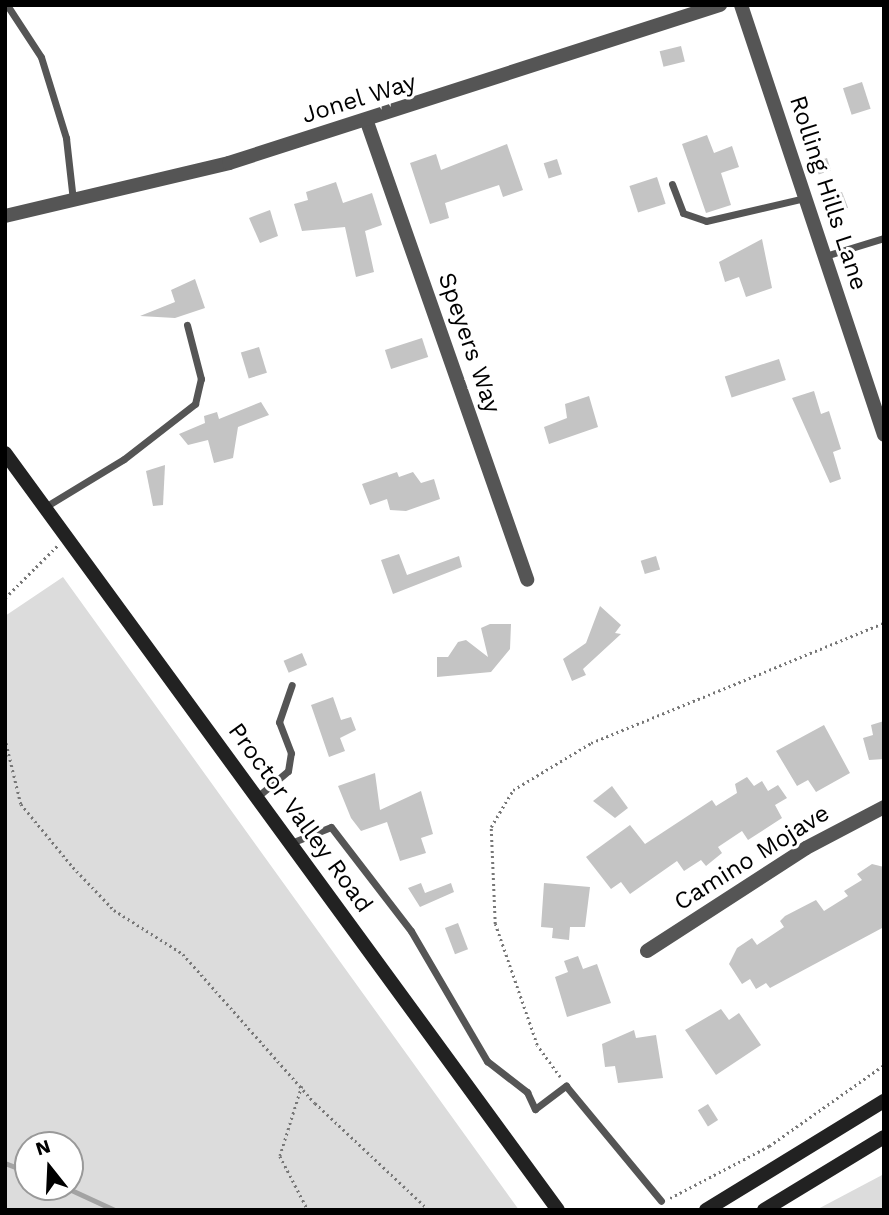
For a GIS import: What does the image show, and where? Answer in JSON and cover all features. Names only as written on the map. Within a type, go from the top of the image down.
[{"type":"street","name":"Jonel Way","points":[[5,216],[73,201],[367,122],[720,5]]},
{"type":"street","name":"Rolling Hills Lane","points":[[741,5],[884,435]]},
{"type":"street","name":"Speyers Way","points":[[367,122],[527,580]]},
{"type":"street","name":"Proctor Valley Road","points":[[5,453],[558,1210]]},
{"type":"street","name":"Camino Mojave","points":[[648,951],[806,848],[884,807]]},
{"type":"street","points":[[706,1210],[884,1101]]},
{"type":"street","points":[[764,1210],[884,1137]]},
{"type":"lane","points":[[7,5],[41,57],[66,138],[73,201]]},
{"type":"lane","points":[[671,184],[683,214],[706,221],[805,198]]},
{"type":"lane","points":[[825,256],[884,237]]},
{"type":"lane","points":[[45,507],[124,459],[195,404],[201,379],[187,325]]},
{"type":"lane","points":[[257,797],[288,771],[291,753],[279,722],[292,685]]},
{"type":"lane","points":[[290,843],[331,827],[411,931],[487,1061],[527,1092],[534,1109],[566,1086],[661,1201]]},
{"type":"path","points":[[5,598],[40,568],[65,535]]},
{"type":"path","points":[[566,1086],[537,1045],[495,924],[491,827],[513,790],[591,743],[884,623]]},
{"type":"path","points":[[5,737],[21,804],[73,867],[114,910],[183,954],[302,1086],[429,1210]]},
{"type":"path","points":[[661,1201],[769,1146],[884,1065]]},
{"type":"path","points":[[302,1086],[280,1156],[308,1210]]},
{"type":"shaded area","points":[[63,577],[519,1210],[5,1210],[5,616]]},
{"type":"shaded area","points":[[884,1174],[884,1210],[816,1210]]},
{"type":"building","points":[[681,46],[685,62],[664,67],[660,51]]},
{"type":"building","points":[[862,82],[871,109],[852,115],[843,88]]},
{"type":"building","points":[[707,135],[714,153],[732,146],[739,167],[721,173],[731,205],[706,213],[682,144]]},
{"type":"building","points":[[507,144],[523,190],[503,197],[499,185],[445,203],[449,218],[430,224],[410,163],[436,154],[441,170]]},
{"type":"building","points":[[827,158],[831,170],[819,174],[815,162]]},
{"type":"building","points":[[557,159],[562,174],[549,179],[544,163]]},
{"type":"building","points":[[657,177],[666,204],[638,213],[629,186]]},
{"type":"building","points":[[336,182],[343,203],[372,193],[382,225],[365,231],[374,272],[356,277],[345,227],[302,231],[294,204],[308,200],[306,192]]},
{"type":"building","points":[[842,192],[848,208],[833,214],[827,198]]},
{"type":"building","points":[[270,210],[278,236],[260,243],[249,218]]},
{"type":"building","points":[[762,239],[772,288],[746,297],[739,277],[725,282],[719,262]]},
{"type":"building","points":[[195,279],[205,308],[175,318],[140,316],[175,302],[171,290]]},
{"type":"building","points":[[422,338],[428,357],[391,369],[385,350]]},
{"type":"building","points":[[259,347],[267,373],[249,378],[241,353]]},
{"type":"building","points":[[779,359],[786,380],[732,398],[725,377]]},
{"type":"building","points":[[814,391],[821,414],[829,411],[841,449],[833,452],[841,479],[830,483],[792,398]]},
{"type":"building","points":[[589,396],[598,427],[549,444],[544,427],[567,418],[565,404]]},
{"type":"building","points":[[261,402],[269,415],[238,427],[233,458],[214,463],[208,440],[188,445],[179,434],[205,423],[204,416],[217,412],[219,419]]},
{"type":"building","points":[[165,465],[163,505],[153,506],[146,471]]},
{"type":"building","points":[[397,472],[399,477],[413,472],[421,483],[434,479],[440,499],[406,511],[390,510],[387,499],[370,505],[362,484]]},
{"type":"building","points":[[399,554],[407,575],[459,556],[462,567],[393,594],[381,560]]},
{"type":"building","points":[[656,556],[660,569],[645,574],[641,561]]},
{"type":"building","points":[[600,606],[621,625],[615,633],[621,634],[583,669],[586,675],[572,681],[563,659],[586,643]]},
{"type":"building","points":[[490,624],[511,624],[510,649],[491,672],[437,677],[437,657],[448,657],[458,642],[466,640],[488,657],[481,628]]},
{"type":"building","points":[[302,653],[307,665],[289,673],[284,661]]},
{"type":"building","points":[[333,697],[341,720],[351,717],[356,730],[340,738],[345,751],[329,757],[311,705]]},
{"type":"building","points":[[884,721],[884,759],[869,760],[863,738],[873,735],[871,725]]},
{"type":"building","points":[[824,725],[850,773],[816,792],[808,780],[797,786],[776,751]]},
{"type":"building","points":[[375,773],[380,810],[421,791],[433,834],[421,838],[426,853],[400,861],[387,822],[361,831],[351,818],[338,786]]},
{"type":"building","points":[[747,777],[754,786],[762,781],[768,791],[778,785],[787,798],[775,805],[782,818],[748,840],[742,831],[718,847],[722,853],[706,866],[701,860],[684,871],[677,861],[630,894],[621,882],[611,889],[586,857],[630,825],[645,844],[712,800],[716,806],[737,793],[735,784]]},
{"type":"building","points":[[612,786],[628,808],[615,818],[593,801]]},
{"type":"building","points":[[872,864],[884,867],[884,927],[770,988],[766,983],[756,989],[750,979],[742,984],[729,964],[737,948],[752,938],[757,945],[784,927],[780,921],[785,916],[816,900],[824,911],[848,896],[844,891],[862,880],[857,874]]},
{"type":"building","points":[[421,883],[425,893],[451,883],[454,892],[420,907],[408,888]]},
{"type":"building","points":[[544,883],[590,887],[585,927],[570,927],[569,940],[552,938],[553,928],[541,927]]},
{"type":"building","points":[[458,923],[468,949],[455,954],[445,928]]},
{"type":"building","points":[[578,956],[583,969],[597,964],[611,1003],[567,1017],[555,977],[568,972],[564,961]]},
{"type":"building","points":[[721,1009],[729,1020],[739,1013],[761,1045],[716,1075],[685,1030]]},
{"type":"building","points":[[634,1030],[636,1038],[656,1035],[663,1078],[618,1083],[615,1066],[605,1067],[602,1044]]},
{"type":"building","points":[[708,1104],[718,1120],[708,1126],[698,1110]]},
{"type":"waterway","points":[[5,1163],[14,1167]]},
{"type":"waterway","points":[[84,1196],[115,1210]]}]
